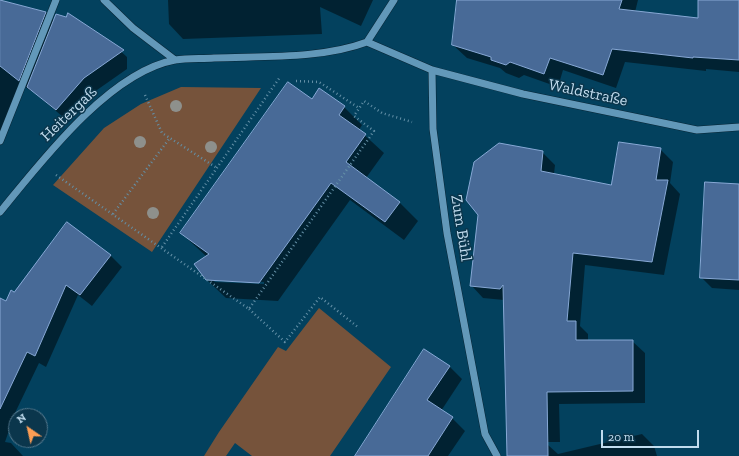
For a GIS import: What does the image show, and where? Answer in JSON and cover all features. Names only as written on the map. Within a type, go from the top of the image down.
[{"type":"street","points":[[0,141],[56,0]]},
{"type":"street","points":[[104,0],[133,28],[175,60]]},
{"type":"street","points":[[394,0],[368,42],[432,70]]},
{"type":"street","name":"Heitergaß","points":[[0,212],[40,164],[102,99],[147,69],[175,60],[295,55],[350,49],[368,42]]},
{"type":"street","name":"Waldstraße","points":[[432,70],[523,94],[697,130],[739,127]]},
{"type":"street","name":"Zum Bühl","points":[[432,70],[433,129],[447,233],[485,434],[497,456]]},
{"type":"path","points":[[162,248],[295,55]]},
{"type":"path","points":[[137,75],[162,133],[217,168]]},
{"type":"path","points":[[296,81],[319,82],[359,108]]},
{"type":"path","points":[[249,309],[374,131],[354,116],[364,101],[382,113],[433,129]]},
{"type":"path","points":[[113,214],[170,139]]},
{"type":"path","points":[[40,164],[249,309],[285,342],[320,297],[359,328]]},
{"type":"shaded area","points":[[181,87],[261,88],[152,252],[53,185],[104,128],[141,104]]},
{"type":"shaded area","points":[[319,308],[391,367],[330,456],[252,456],[235,443],[226,456],[204,456],[278,347],[286,351]]},
{"type":"building","points":[[0,0],[46,12],[19,81],[0,66]]},
{"type":"building","points":[[457,0],[622,0],[619,9],[698,18],[698,0],[739,0],[739,60],[693,58],[612,49],[603,75],[550,58],[544,74],[510,62],[506,65],[491,60],[491,57],[452,45]]},
{"type":"building","points":[[68,13],[124,50],[84,78],[56,110],[27,87],[56,14],[66,17]]},
{"type":"building","points":[[288,82],[312,99],[319,88],[345,106],[339,115],[366,134],[346,162],[400,202],[385,222],[331,183],[259,283],[206,280],[194,264],[209,254],[180,233]]},
{"type":"building","points":[[619,142],[661,148],[656,180],[668,180],[652,262],[573,253],[567,321],[576,321],[576,340],[633,340],[633,391],[547,392],[548,456],[507,456],[503,285],[500,289],[470,286],[478,215],[466,200],[474,162],[499,143],[543,151],[541,171],[611,185]]},
{"type":"building","points":[[705,182],[739,184],[739,280],[700,278]]},
{"type":"building","points":[[67,222],[111,255],[80,295],[66,285],[35,356],[27,352],[0,409],[0,298],[6,301],[11,290],[14,292]]},
{"type":"building","points":[[424,349],[450,366],[427,400],[453,417],[428,456],[355,456]]}]
